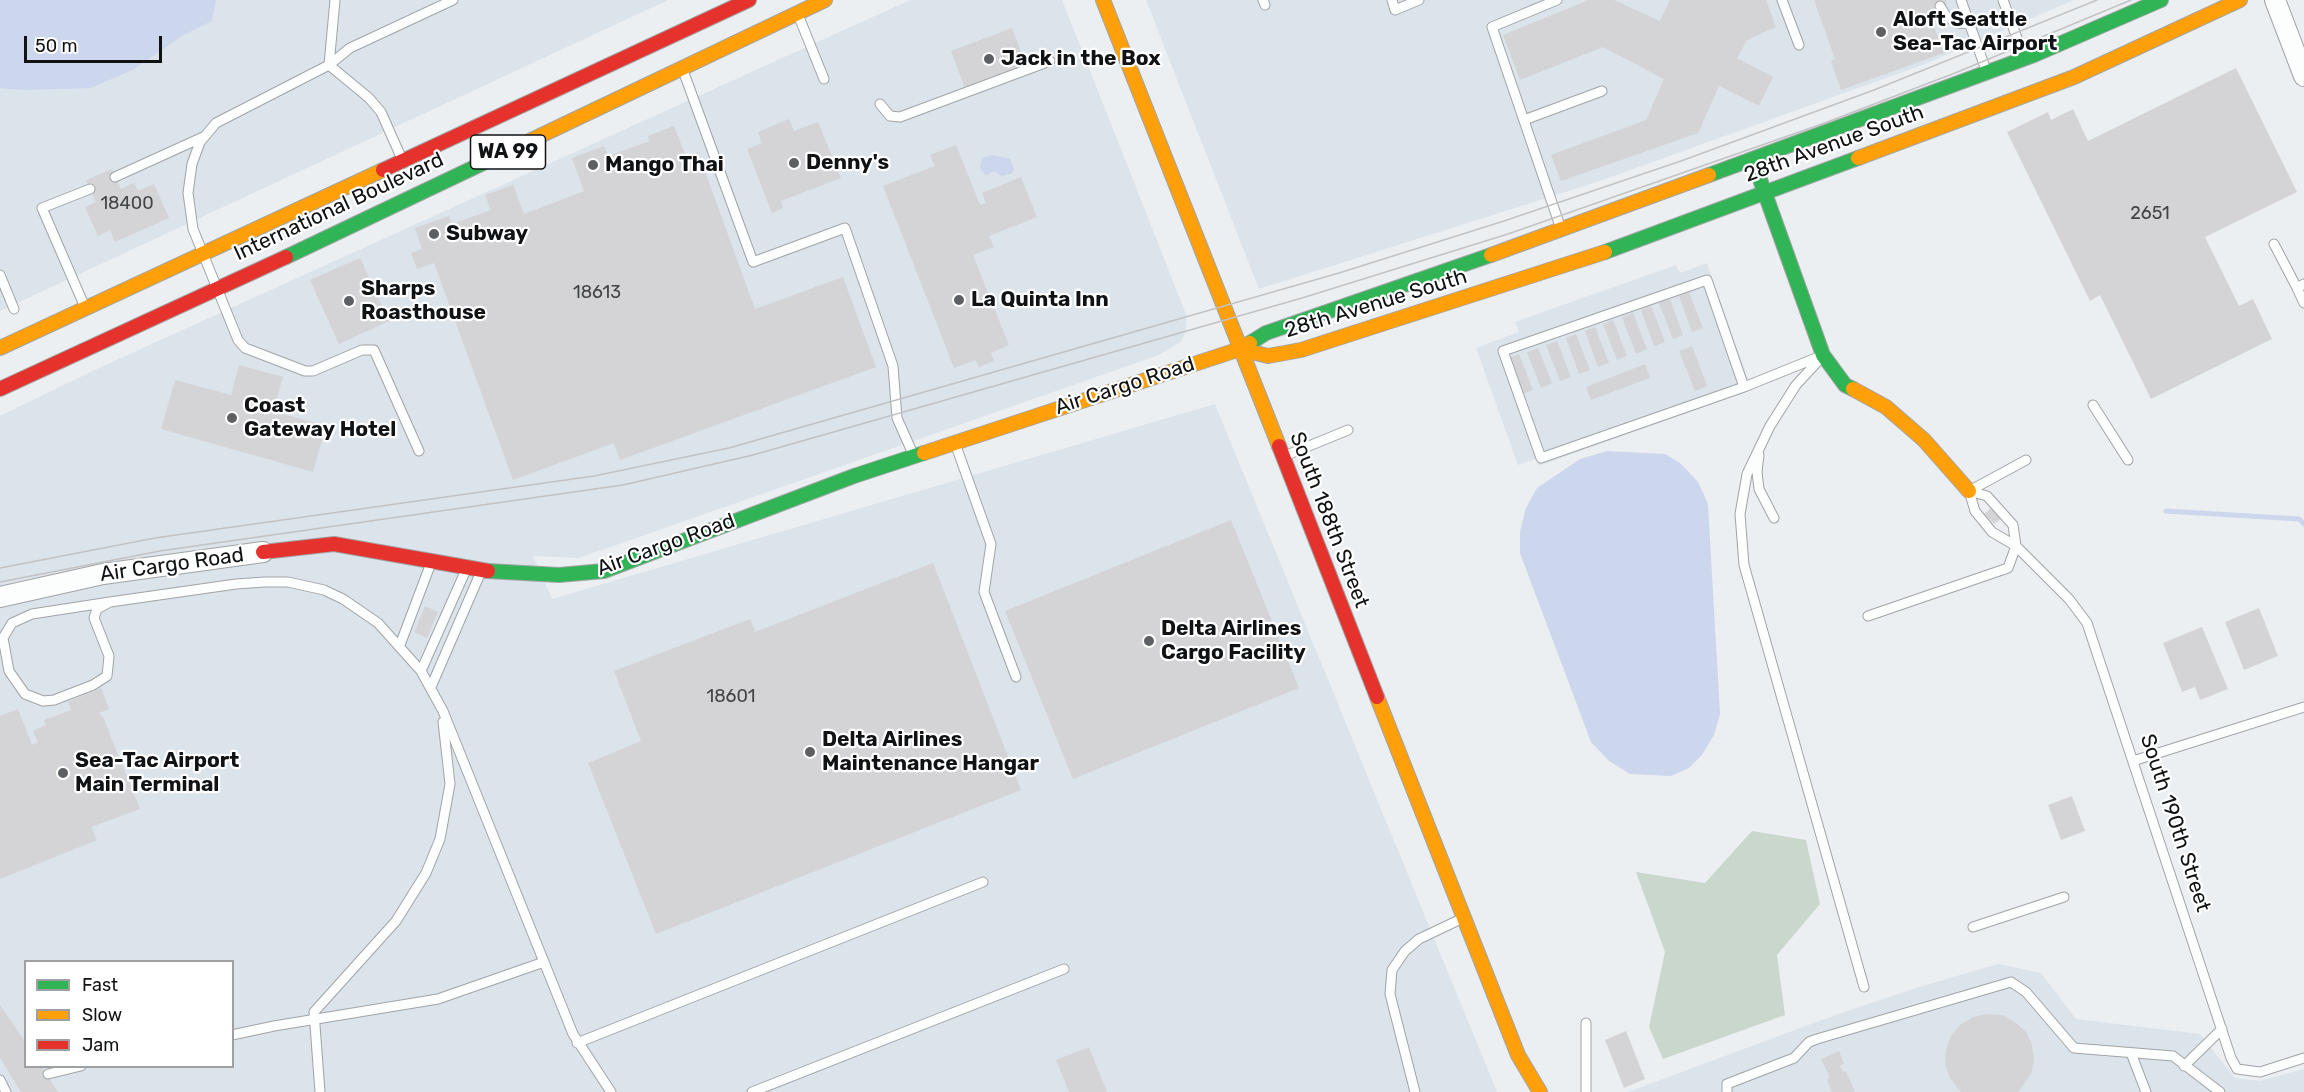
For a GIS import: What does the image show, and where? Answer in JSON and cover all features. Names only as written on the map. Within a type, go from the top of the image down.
[{"type":"main road","name":"International Boulevard","points":[[0,348],[403,162],[729,4],[749,0]]},
{"type":"main road","name":"International Boulevard","points":[[0,389],[376,215],[825,0]]},
{"type":"main road","name":"South 188th Street","points":[[1103,0],[1518,1055],[1540,1092]]},
{"type":"main road","name":"28th Avenue South","points":[[1240,349],[1266,333],[1561,230],[2025,58],[2161,0]]},
{"type":"main road","name":"28th Avenue South","points":[[1240,349],[1268,356],[1301,350],[1563,267],[2074,77],[2240,0]]},
{"type":"main road","points":[[1753,159],[1824,355],[1832,370],[1845,385],[1886,407],[1924,440],[1969,491]]},
{"type":"main road","name":"Air Cargo Road","points":[[263,552],[308,545],[334,544],[481,571],[559,575],[604,571],[815,490],[1240,349]]},
{"type":"main road","name":"South 188th Street","points":[[1518,1055],[1520,1083]]},
{"type":"street","points":[[2275,0],[2304,76]]},
{"type":"street","name":"Air Cargo Road","points":[[0,597],[103,574],[263,552]]},
{"type":"lane","points":[[329,66],[335,0]]},
{"type":"lane","points":[[419,451],[374,350],[362,350],[313,371],[305,371],[258,355],[238,340],[193,229],[188,193],[192,164],[203,137],[216,123],[329,66],[350,48],[453,0]]},
{"type":"lane","points":[[1392,0],[1395,10],[1419,0]]},
{"type":"lane","points":[[1557,0],[1492,27],[1561,230]]},
{"type":"lane","points":[[1782,0],[1799,45]]},
{"type":"lane","points":[[1960,0],[1987,72]]},
{"type":"lane","points":[[2003,0],[2025,58]]},
{"type":"lane","points":[[1940,6],[1946,16],[1957,23],[1970,24]]},
{"type":"lane","points":[[797,12],[824,78]]},
{"type":"lane","points":[[880,104],[890,116],[900,117],[1050,61]]},
{"type":"lane","points":[[329,66],[369,98],[387,123],[403,162]]},
{"type":"lane","points":[[682,68],[753,262],[845,228],[894,366],[897,418],[915,456]]},
{"type":"lane","points":[[1524,120],[1602,91]]},
{"type":"lane","points":[[115,177],[203,137]]},
{"type":"lane","points":[[85,308],[42,208],[90,189]]},
{"type":"lane","points":[[2274,244],[2300,286],[2304,303]]},
{"type":"lane","points":[[0,275],[4,295],[14,309]]},
{"type":"lane","points":[[1744,387],[1707,280],[1503,351],[1541,458],[1744,387],[1824,355]]},
{"type":"lane","points":[[1824,355],[1796,385],[1760,447],[1747,474],[1740,514],[1744,565],[1864,987]]},
{"type":"lane","points":[[2093,405],[2128,460]]},
{"type":"lane","points":[[1282,457],[1348,430]]},
{"type":"lane","points":[[955,444],[991,544],[984,592],[1016,677]]},
{"type":"lane","points":[[1760,447],[1757,472],[1759,489],[1774,518]]},
{"type":"lane","points":[[1969,491],[2025,460]]},
{"type":"lane","points":[[1868,616],[2008,568],[2016,546],[2013,525],[1986,496],[1969,491]]},
{"type":"lane","points":[[1969,491],[1975,511],[1992,532],[2016,546]]},
{"type":"lane","name":"South 190th Street","points":[[2016,546],[2069,599],[2087,623],[2231,1058],[2237,1068],[2243,1071],[2260,1072],[2304,1058]]},
{"type":"lane","points":[[400,645],[432,562]]},
{"type":"lane","points":[[421,671],[467,568]]},
{"type":"lane","points":[[320,1092],[313,1020],[316,1009],[365,958],[396,921],[426,873],[440,839],[450,784],[446,735],[432,690],[481,571]]},
{"type":"lane","points":[[110,602],[97,609],[94,618],[109,656],[107,676],[93,685],[54,700],[32,699],[25,694],[9,671],[3,638],[12,623],[32,614],[110,602],[236,584],[288,582],[324,590],[343,599],[378,623],[421,671],[432,690],[577,1043],[611,1092]]},
{"type":"lane","points":[[2133,761],[2304,707]]},
{"type":"lane","points":[[577,1043],[983,882]]},
{"type":"lane","points":[[1973,927],[2064,897]]},
{"type":"lane","points":[[1415,1092],[1390,994],[1392,970],[1405,951],[1419,939],[1465,918]]},
{"type":"lane","points":[[234,1035],[438,999],[544,962]]},
{"type":"lane","points":[[752,1092],[1064,969]]},
{"type":"lane","points":[[1727,1092],[1727,1084],[1794,1058],[1809,1042],[2011,982],[2026,992],[2074,1048],[2173,1056],[2220,1092]]},
{"type":"lane","points":[[1586,1023],[1586,1092]]},
{"type":"lane","points":[[2184,1066],[2222,1029]]},
{"type":"lane","points":[[2131,1053],[2146,1092]]},
{"type":"lane","points":[[48,1074],[73,1068]]},
{"type":"lane","points":[[0,1080],[5,1092],[15,1087]]},
{"type":"shaded area","points":[[216,0],[668,0],[0,311],[0,88],[91,88],[133,70],[184,35],[212,21]]},
{"type":"shaded area","points":[[910,0],[1062,0],[1186,314],[1186,331],[1181,342],[1156,356],[579,558],[533,556],[552,599],[1215,404],[1497,1092],[0,1092],[0,416],[101,367]]},
{"type":"shaded area","points":[[1146,0],[2074,0],[1925,64],[1597,182],[1259,289]]},
{"type":"shaded area","points":[[1707,263],[1752,390],[1538,466],[1536,459],[1518,465],[1476,348],[1519,332],[1515,322],[1676,265],[1680,273]]},
{"type":"shaded area","points":[[1752,831],[1806,840],[1820,904],[1777,955],[1785,1015],[1663,1059],[1649,1027],[1665,952],[1636,872],[1705,883]]},
{"type":"shaded area","points":[[1998,964],[2041,973],[2076,1019],[2200,1034],[2235,1078],[2260,1081],[2304,1069],[2304,1092],[1628,1092],[1830,1017],[1919,987]]},
{"type":"water","points":[[0,0],[216,0],[212,21],[184,35],[133,70],[91,88],[24,90],[0,88]]},
{"type":"water","points":[[993,155],[1010,159],[1014,169],[1011,174],[1002,176],[994,171],[987,175],[983,172],[980,168],[982,158]]},
{"type":"water","points":[[1607,451],[1665,454],[1680,463],[1698,482],[1708,504],[1720,714],[1714,735],[1702,755],[1689,768],[1671,776],[1630,774],[1609,761],[1591,742],[1520,553],[1520,531],[1526,508],[1537,488],[1580,459]]},
{"type":"building","points":[[1589,0],[1614,0],[1660,21],[1670,0],[1766,0],[1776,27],[1747,40],[1737,58],[1773,77],[1759,106],[1719,86],[1698,133],[1561,181],[1551,155],[1646,120],[1664,79],[1603,47],[1520,80],[1503,35]]},
{"type":"building","name":"Aloft Seattle Sea-Tac Airport","points":[[1814,0],[1946,0],[1947,4],[1928,11],[1944,53],[1841,90],[1831,61],[1835,59]]},
{"type":"building","name":"Jack in the Box","points":[[1012,28],[1027,68],[966,91],[951,51]]},
{"type":"building","points":[[2236,68],[2297,192],[2205,237],[2239,306],[2253,299],[2272,339],[2151,399],[2100,295],[2090,301],[2007,132],[2048,112],[2051,120],[2073,109],[2088,141]]},
{"type":"building","name":"Denny's","points":[[789,119],[794,131],[818,122],[841,178],[781,201],[783,208],[772,213],[747,149],[762,143],[758,132]]},
{"type":"building","points":[[674,126],[686,157],[698,152],[755,309],[843,277],[876,367],[620,460],[614,443],[513,480],[434,263],[417,269],[411,253],[422,249],[415,228],[449,216],[452,224],[491,210],[485,195],[513,185],[524,214],[584,191],[572,158],[604,146],[608,156],[650,141],[648,136]]},
{"type":"building","name":"La Quinta Inn","points":[[956,145],[980,205],[986,203],[982,193],[1021,177],[1037,217],[989,236],[994,247],[973,255],[1009,345],[991,353],[994,361],[979,367],[976,360],[954,368],[883,186],[935,166],[930,155]]},
{"type":"building","points":[[112,169],[121,189],[134,183],[138,191],[154,184],[169,218],[115,242],[110,230],[98,236],[85,207],[96,202],[86,180]]},
{"type":"building","name":"Sharps Roasthouse","points":[[360,258],[389,321],[339,344],[310,280]]},
{"type":"building","points":[[1689,292],[1703,328],[1692,332],[1679,296]]},
{"type":"building","points":[[1670,299],[1683,335],[1673,339],[1659,303]]},
{"type":"building","points":[[1651,306],[1665,342],[1654,346],[1641,310]]},
{"type":"building","points":[[1633,313],[1647,349],[1636,354],[1622,317]]},
{"type":"building","points":[[1613,320],[1627,356],[1617,360],[1603,324]]},
{"type":"building","points":[[1595,327],[1609,363],[1598,367],[1585,331]]},
{"type":"building","points":[[1576,334],[1590,370],[1579,374],[1566,338]]},
{"type":"building","points":[[1557,341],[1571,377],[1560,381],[1546,345]]},
{"type":"building","points":[[1692,346],[1707,386],[1695,391],[1679,351]]},
{"type":"building","points":[[1538,348],[1552,383],[1541,388],[1527,352]]},
{"type":"building","points":[[1519,354],[1533,390],[1522,394],[1509,358]]},
{"type":"building","points":[[1645,364],[1650,378],[1591,400],[1586,387]]},
{"type":"building","name":"Coast Gateway Hotel","points":[[239,365],[283,377],[273,411],[326,426],[313,472],[161,429],[175,380],[231,395]]},
{"type":"building","points":[[1991,508],[2001,519],[1994,524],[1984,514]]},
{"type":"building","name":"Delta Airlines Cargo Facility","points":[[1231,520],[1299,688],[1073,779],[1005,611]]},
{"type":"building","name":"Delta Airlines Maintenance Hangar","points":[[933,563],[1021,790],[656,934],[588,763],[641,741],[614,671],[750,619],[755,632]]},
{"type":"building","points":[[425,606],[438,612],[427,638],[414,632]]},
{"type":"building","points":[[2259,608],[2278,656],[2244,670],[2225,622]]},
{"type":"building","points":[[2202,627],[2228,689],[2200,700],[2195,687],[2182,692],[2163,643]]},
{"type":"building","name":"Sea-Tac Airport Main Terminal","points":[[101,688],[109,709],[99,713],[103,717],[140,809],[91,827],[97,840],[0,879],[0,716],[18,709],[32,745],[38,742],[33,731],[46,725],[44,720],[71,710],[68,702]]},
{"type":"building","points":[[2072,796],[2085,831],[2061,840],[2048,805]]},
{"type":"building","points":[[0,1005],[24,1040],[24,1068],[42,1068],[58,1092],[21,1092],[0,1058]]},
{"type":"building","points":[[1987,1014],[2002,1015],[2015,1022],[2026,1032],[2032,1045],[2034,1060],[2031,1074],[2018,1092],[1961,1092],[1950,1078],[1945,1064],[1946,1050],[1951,1036],[1960,1025],[1973,1017]]},
{"type":"building","points":[[1626,1031],[1645,1079],[1624,1088],[1605,1040]]},
{"type":"building","points":[[1089,1047],[1107,1092],[1069,1092],[1056,1060]]},
{"type":"building","points":[[1839,1051],[1844,1064],[1840,1066],[1843,1072],[1846,1071],[1855,1092],[1832,1092],[1827,1079],[1830,1078],[1821,1059]]},
{"type":"waterway","points":[[2166,511],[2299,519],[2304,524]]},
{"type":"tram line","points":[[0,568],[155,538],[594,476],[729,448],[1339,273],[1504,221],[1681,161],[1874,90],[2097,0]]},
{"type":"tram line","points":[[0,582],[160,551],[623,485],[753,455],[1302,298],[1508,234],[1822,124],[1955,73],[2131,0]]},
{"type":"traffic: fast","points":[[1709,175],[2034,55],[2161,0]]},
{"type":"traffic: fast","points":[[286,257],[498,156]]},
{"type":"traffic: fast","points":[[1605,252],[1858,158]]},
{"type":"traffic: fast","points":[[1758,174],[1823,355],[1845,385],[1853,389]]},
{"type":"traffic: fast","points":[[1250,343],[1266,333],[1491,255]]},
{"type":"traffic: fast","points":[[488,571],[559,575],[604,571],[854,476],[924,453]]},
{"type":"traffic: slow","points":[[498,156],[825,0]]},
{"type":"traffic: slow","points":[[1103,0],[1279,446]]},
{"type":"traffic: slow","points":[[1858,158],[2074,77],[2240,0]]},
{"type":"traffic: slow","points":[[0,348],[383,170]]},
{"type":"traffic: slow","points":[[1491,255],[1709,175]]},
{"type":"traffic: slow","points":[[1240,349],[1268,356],[1301,350],[1605,252]]},
{"type":"traffic: slow","points":[[924,453],[1240,349],[1250,343]]},
{"type":"traffic: slow","points":[[1853,389],[1886,407],[1924,440],[1969,491]]},
{"type":"traffic: slow","points":[[1377,697],[1518,1055],[1540,1092]]},
{"type":"traffic: jam","points":[[383,170],[749,0]]},
{"type":"traffic: jam","points":[[0,389],[286,257]]},
{"type":"traffic: jam","points":[[1279,446],[1377,697]]},
{"type":"traffic: jam","points":[[263,552],[334,544],[488,571]]},
{"type":"place","name":"Aloft Seattle Sea-Tac Airport","points":[[1881,32]]},
{"type":"place","name":"Jack in the Box","points":[[989,59]]},
{"type":"place","name":"Denny's","points":[[794,163]]},
{"type":"place","name":"Mango Thai","points":[[593,165]]},
{"type":"place","name":"Subway","points":[[434,234]]},
{"type":"place","name":"La Quinta Inn","points":[[959,300]]},
{"type":"place","name":"Sharps Roasthouse","points":[[349,301]]},
{"type":"place","name":"Coast Gateway Hotel","points":[[232,418]]},
{"type":"place","name":"Delta Airlines Cargo Facility","points":[[1149,641]]},
{"type":"place","name":"Delta Airlines Maintenance Hangar","points":[[810,752]]},
{"type":"place","name":"Sea-Tac Airport Main Terminal","points":[[63,773]]}]
